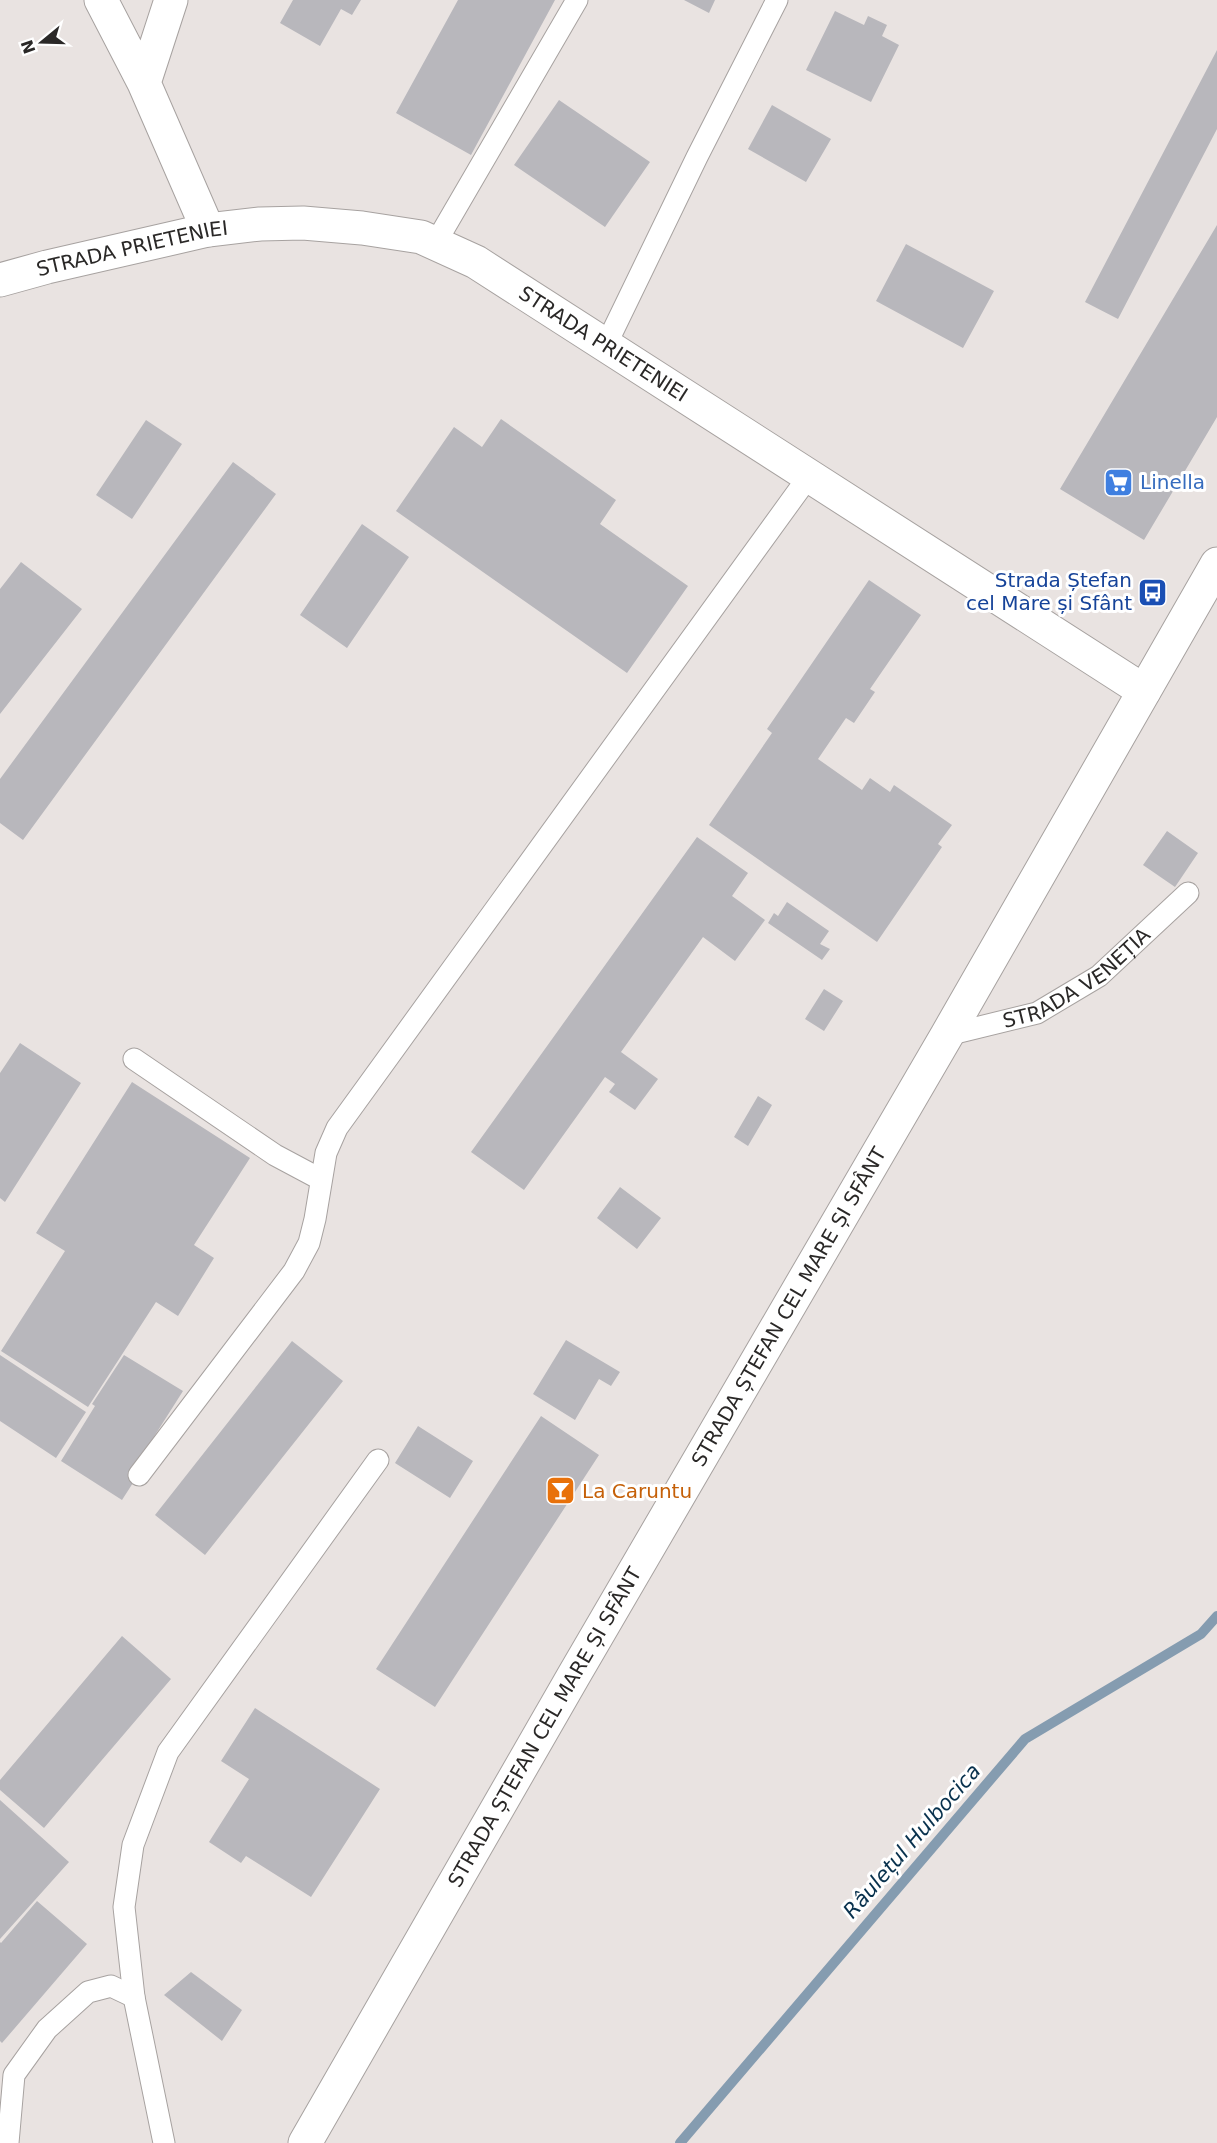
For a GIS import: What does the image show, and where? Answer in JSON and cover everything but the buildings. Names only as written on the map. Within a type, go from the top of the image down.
[{"type":"street","points":[[101,0],[144,83],[208,230]]},
{"type":"street","points":[[144,83],[171,0]]},
{"type":"street","name":"STRADA PRIETENIEI","points":[[0,280],[208,230],[260,224],[303,223],[421,237],[476,262],[1144,691]]},
{"type":"street","name":"STRADA ȘTEFAN CEL MARE ȘI SFÂNT","points":[[305,2143],[1217,564]]},
{"type":"lane","points":[[435,244],[577,0]]},
{"type":"lane","points":[[606,345],[697,157],[777,0]]},
{"type":"lane","points":[[139,1475],[294,1271],[309,1243],[326,1153],[337,1128],[809,476]]},
{"type":"lane","name":"STRADA VENEȚIA","points":[[947,1035],[1037,1013],[1099,976],[1188,893]]},
{"type":"lane","points":[[134,1059],[276,1155],[320,1179]]},
{"type":"lane","points":[[164,2143],[134,1997],[124,1907],[133,1845],[168,1752],[378,1460]]},
{"type":"lane","points":[[8,2143],[14,2075],[47,2029],[88,1992],[111,1986],[134,1997]]},
{"type":"waterway","name":"Râulețul Hulbocica","points":[[680,2143],[1025,1739],[1201,1634],[1217,1616]]},
{"type":"place","name":"Linella","points":[[1119,482]]},
{"type":"place","name":"Strada Ștefan cel Mare și Sfânt","points":[[1153,592]]},
{"type":"place","name":"La Caruntu","points":[[561,1491]]}]
